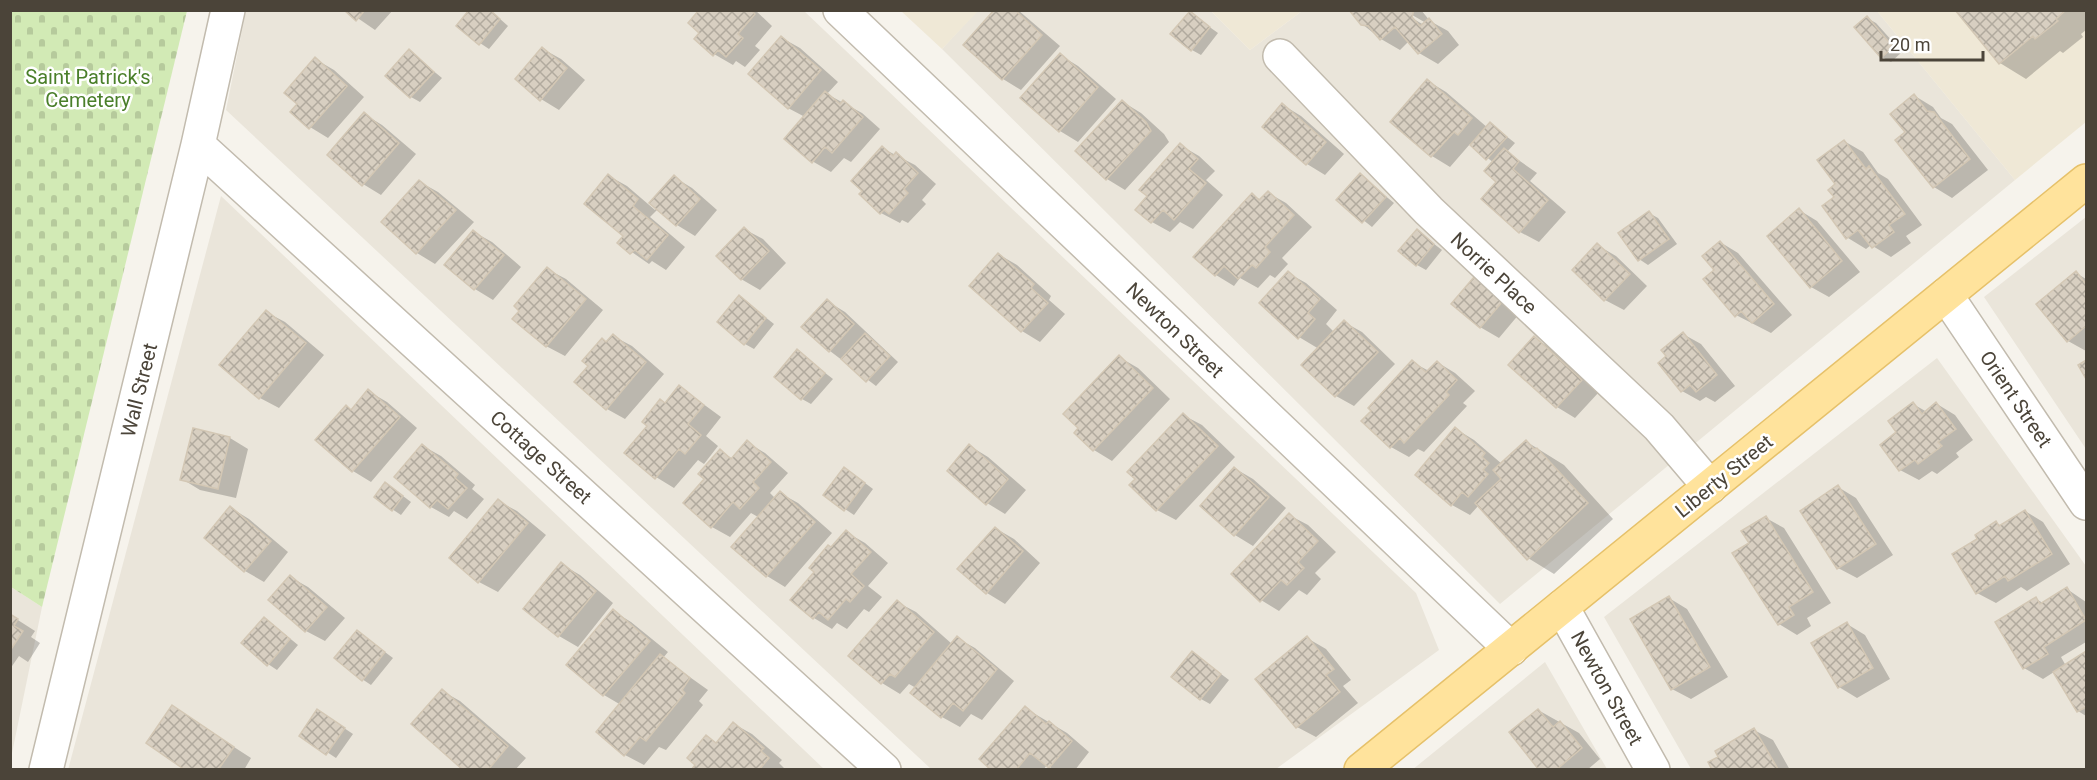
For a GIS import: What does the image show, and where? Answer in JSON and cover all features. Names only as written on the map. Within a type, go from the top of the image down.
[{"type":"main road","name":"Liberty Street","points":[[1361,770],[2086,182]]},
{"type":"street","name":"Wall Street","points":[[46,770],[198,145],[228,10]]},
{"type":"street","name":"Newton Street","points":[[840,10],[1511,649]]},
{"type":"street","name":"Norrie Place","points":[[1280,56],[1438,219],[1659,427],[1710,487]]},
{"type":"street","name":"Cottage Street","points":[[198,145],[884,770]]},
{"type":"street","name":"Orient Street","points":[[1946,295],[2086,503]]},
{"type":"street","name":"Newton Street","points":[[1562,607],[1653,770]]},
{"type":"shaded area","points":[[978,10],[1211,11],[1250,50],[1302,11],[1877,11],[2015,180],[1500,604],[942,49]]},
{"type":"shaded area","points":[[246,11],[804,11],[1416,593],[1439,650],[1276,769],[931,769],[226,110]]},
{"type":"shaded area","points":[[901,11],[978,11],[942,49]]},
{"type":"shaded area","points":[[1211,11],[1302,11],[1250,50]]},
{"type":"shaded area","points":[[1877,11],[2086,11],[2086,122],[2015,180]]},
{"type":"shaded area","points":[[221,196],[824,769],[68,770]]},
{"type":"shaded area","points":[[2086,217],[2086,449],[1984,297]]},
{"type":"shaded area","points":[[1937,358],[2086,566],[2086,769],[1691,769],[1604,617]]},
{"type":"shaded area","points":[[11,587],[42,607],[11,758]]},
{"type":"shaded area","points":[[1545,662],[1607,769],[1412,770]]},
{"type":"green space","name":"Saint Patrick's Cemetery","points":[[10,11],[187,11],[42,607],[11,587]]},
{"type":"building","points":[[344,10],[365,10],[356,21]]},
{"type":"building","points":[[469,10],[490,10],[500,19],[479,45],[456,26]]},
{"type":"building","points":[[699,10],[751,10],[755,14],[738,34],[743,38],[726,57],[718,50],[713,56],[694,39],[699,33],[688,23]]},
{"type":"building","points":[[994,10],[1015,10],[1042,35],[1002,80],[963,45]]},
{"type":"building","points":[[1349,10],[1414,10],[1412,17],[1420,26],[1429,18],[1442,34],[1418,54],[1395,27],[1380,40],[1368,26],[1361,25]]},
{"type":"building","points":[[1955,10],[2066,10],[2056,19],[2058,21],[2035,39],[2033,36],[1999,64]]},
{"type":"building","points":[[1190,11],[1210,27],[1191,51],[1170,34]]},
{"type":"building","points":[[1867,16],[1893,47],[1881,58],[1854,27]]},
{"type":"building","points":[[781,36],[821,70],[788,109],[748,74]]},
{"type":"building","points":[[542,47],[567,68],[540,101],[515,79]]},
{"type":"building","points":[[409,49],[434,72],[410,98],[385,76]]},
{"type":"building","points":[[1060,53],[1098,87],[1059,132],[1020,98]]},
{"type":"building","points":[[315,57],[347,86],[309,129],[290,112],[297,104],[284,93]]},
{"type":"building","points":[[1427,79],[1472,118],[1458,135],[1454,132],[1431,157],[1390,122]]},
{"type":"building","points":[[825,91],[840,104],[843,100],[863,117],[832,153],[825,147],[812,163],[784,139]]},
{"type":"building","points":[[1914,94],[1927,111],[1934,112],[1970,159],[1933,188],[1895,140],[1905,132],[1890,114]]},
{"type":"building","points":[[1122,100],[1146,122],[1151,131],[1106,180],[1075,151]]},
{"type":"building","points":[[1282,103],[1326,142],[1306,165],[1262,127]]},
{"type":"building","points":[[364,112],[399,143],[362,186],[327,155]]},
{"type":"building","points":[[1490,122],[1507,137],[1486,160],[1470,145]]},
{"type":"building","points":[[1844,140],[1866,169],[1869,166],[1905,214],[1889,225],[1894,232],[1872,248],[1858,230],[1846,239],[1822,206],[1834,197],[1828,190],[1835,184],[1817,160]]},
{"type":"building","points":[[1180,143],[1198,159],[1189,169],[1206,183],[1174,220],[1163,210],[1151,223],[1135,210],[1147,196],[1139,190]]},
{"type":"building","points":[[882,146],[893,156],[896,152],[918,173],[904,189],[908,193],[889,214],[884,210],[880,214],[859,194],[862,191],[851,181]]},
{"type":"building","points":[[1504,148],[1519,161],[1513,169],[1548,200],[1519,233],[1481,199],[1496,182],[1484,171]]},
{"type":"building","points":[[1360,173],[1386,197],[1362,223],[1336,200]]},
{"type":"building","points":[[608,174],[638,199],[633,206],[668,235],[647,260],[635,250],[630,254],[617,243],[623,236],[584,204]]},
{"type":"building","points":[[674,175],[700,199],[676,226],[649,203]]},
{"type":"building","points":[[419,180],[456,210],[416,254],[381,222]]},
{"type":"building","points":[[1268,191],[1294,215],[1265,247],[1270,252],[1256,268],[1252,265],[1238,279],[1224,266],[1215,276],[1193,257],[1252,193],[1259,200]]},
{"type":"building","points":[[1799,208],[1842,261],[1810,288],[1767,236]]},
{"type":"building","points":[[1649,211],[1669,239],[1638,261],[1618,233]]},
{"type":"building","points":[[744,227],[769,251],[741,280],[716,256]]},
{"type":"building","points":[[1417,229],[1434,244],[1416,266],[1398,251]]},
{"type":"building","points":[[473,230],[504,255],[474,290],[444,265]]},
{"type":"building","points":[[1720,241],[1774,304],[1752,323],[1741,311],[1735,317],[1703,279],[1714,270],[1702,256]]},
{"type":"building","points":[[1597,243],[1630,274],[1604,301],[1572,270]]},
{"type":"building","points":[[998,253],[1034,284],[1031,288],[1048,303],[1021,332],[969,286]]},
{"type":"building","points":[[547,267],[586,299],[546,347],[512,319],[519,311],[514,306]]},
{"type":"building","points":[[1288,271],[1320,299],[1308,313],[1315,319],[1298,339],[1259,303]]},
{"type":"building","points":[[2076,271],[2086,284],[2086,326],[2067,342],[2036,304]]},
{"type":"building","points":[[1474,277],[1503,301],[1480,328],[1451,304]]},
{"type":"building","points":[[739,295],[766,318],[744,345],[717,322]]},
{"type":"building","points":[[827,299],[854,324],[829,352],[801,327]]},
{"type":"building","points":[[266,310],[306,343],[259,399],[219,365]]},
{"type":"building","points":[[1344,320],[1378,352],[1335,397],[1301,365]]},
{"type":"building","points":[[1683,332],[1717,375],[1696,392],[1690,385],[1681,392],[1658,363],[1666,356],[1661,350]]},
{"type":"building","points":[[865,333],[890,356],[866,382],[841,359]]},
{"type":"building","points":[[613,334],[646,362],[606,410],[574,382],[588,366],[582,361],[602,338],[606,342]]},
{"type":"building","points":[[1534,336],[1582,380],[1556,408],[1508,365]]},
{"type":"building","points":[[797,349],[825,373],[801,400],[774,377]]},
{"type":"building","points":[[1119,355],[1153,388],[1093,451],[1074,433],[1078,428],[1063,414]]},
{"type":"building","points":[[1412,360],[1426,372],[1437,361],[1457,380],[1446,392],[1449,395],[1404,443],[1400,438],[1390,448],[1361,421],[1371,411],[1368,408]]},
{"type":"building","points":[[2086,360],[2086,379],[2078,365]]},
{"type":"building","points":[[679,385],[704,405],[688,424],[701,435],[685,454],[679,449],[655,479],[624,453],[647,426],[642,422],[660,399],[665,403]]},
{"type":"building","points":[[368,389],[400,417],[352,472],[315,440],[346,405],[351,410]]},
{"type":"building","points":[[1913,402],[1922,414],[1936,402],[1956,429],[1938,442],[1942,446],[1918,464],[1915,460],[1899,471],[1880,445],[1896,432],[1888,421]]},
{"type":"building","points":[[1183,413],[1218,446],[1156,511],[1129,485],[1135,479],[1127,472]]},
{"type":"building","points":[[1455,427],[1485,453],[1482,457],[1489,463],[1483,470],[1488,474],[1468,497],[1462,492],[1451,506],[1415,475]]},
{"type":"building","points":[[193,428],[230,437],[218,489],[180,480]]},
{"type":"building","points":[[747,440],[771,462],[753,482],[759,488],[740,509],[733,502],[711,528],[683,503],[704,479],[698,474],[720,449],[731,459]]},
{"type":"building","points":[[1526,440],[1534,449],[1537,448],[1588,503],[1527,560],[1475,503],[1501,479],[1493,470]]},
{"type":"building","points":[[422,444],[458,474],[455,478],[467,488],[448,509],[437,500],[430,508],[394,477]]},
{"type":"building","points":[[969,444],[1008,479],[986,505],[947,471]]},
{"type":"building","points":[[844,467],[865,483],[844,511],[823,495]]},
{"type":"building","points":[[1234,467],[1269,497],[1234,536],[1200,506]]},
{"type":"building","points":[[385,482],[403,496],[392,511],[374,497]]},
{"type":"building","points":[[1838,485],[1876,544],[1837,569],[1800,511]]},
{"type":"building","points":[[780,491],[815,522],[766,577],[731,547]]},
{"type":"building","points":[[498,499],[528,523],[478,583],[449,558]]},
{"type":"building","points":[[230,506],[271,541],[244,572],[204,538]]},
{"type":"building","points":[[2025,510],[2052,554],[2008,581],[2005,576],[1976,594],[1952,554],[1977,539],[1975,535],[1996,521],[1999,526]]},
{"type":"building","points":[[1289,513],[1318,541],[1298,562],[1304,568],[1287,585],[1281,580],[1260,602],[1231,574]]},
{"type":"building","points":[[1766,516],[1813,592],[1789,607],[1794,615],[1778,625],[1732,553],[1749,543],[1741,531]]},
{"type":"building","points":[[995,527],[1023,551],[986,594],[957,569]]},
{"type":"building","points":[[846,530],[871,552],[851,574],[864,586],[850,602],[846,599],[828,620],[819,612],[813,619],[790,600],[814,572],[809,568],[828,545],[831,547]]},
{"type":"building","points":[[561,562],[596,591],[558,637],[523,609]]},
{"type":"building","points":[[290,575],[327,607],[305,632],[268,600]]},
{"type":"building","points":[[2067,587],[2086,620],[2044,647],[2048,654],[2023,669],[1995,622],[2036,597],[2040,604]]},
{"type":"building","points":[[1669,596],[1710,667],[1671,690],[1630,619]]},
{"type":"building","points":[[897,600],[934,632],[895,677],[890,674],[881,684],[848,656]]},
{"type":"building","points":[[613,609],[650,641],[603,696],[566,665]]},
{"type":"building","points":[[10,614],[18,619],[14,626],[23,631],[10,651]]},
{"type":"building","points":[[264,617],[290,639],[267,666],[241,643]]},
{"type":"building","points":[[1847,622],[1873,668],[1838,688],[1811,643]]},
{"type":"building","points":[[357,630],[385,652],[362,681],[334,658]]},
{"type":"building","points":[[957,636],[997,669],[963,711],[953,703],[941,718],[910,693]]},
{"type":"building","points":[[1307,636],[1334,669],[1326,675],[1340,692],[1296,728],[1255,679]]},
{"type":"building","points":[[1192,651],[1221,674],[1200,700],[1171,677]]},
{"type":"building","points":[[2086,651],[2086,707],[2077,712],[2053,672]]},
{"type":"building","points":[[660,654],[690,678],[682,690],[685,693],[646,741],[640,737],[624,756],[596,732]]},
{"type":"building","points":[[442,689],[508,746],[488,770],[463,770],[411,724]]},
{"type":"building","points":[[172,705],[234,747],[218,770],[185,770],[146,743]]},
{"type":"building","points":[[1025,706],[1046,724],[1049,721],[1072,741],[1049,768],[1030,753],[1016,770],[991,770],[979,759]]},
{"type":"building","points":[[317,709],[345,728],[326,755],[299,736]]},
{"type":"building","points":[[1538,709],[1553,727],[1560,721],[1582,748],[1556,770],[1539,770],[1509,732]]},
{"type":"building","points":[[733,722],[764,748],[761,751],[769,758],[759,770],[691,770],[695,765],[687,758],[706,735],[716,743]]},
{"type":"building","points":[[1754,728],[1778,769],[1712,770],[1708,762],[1718,757],[1715,751]]}]
